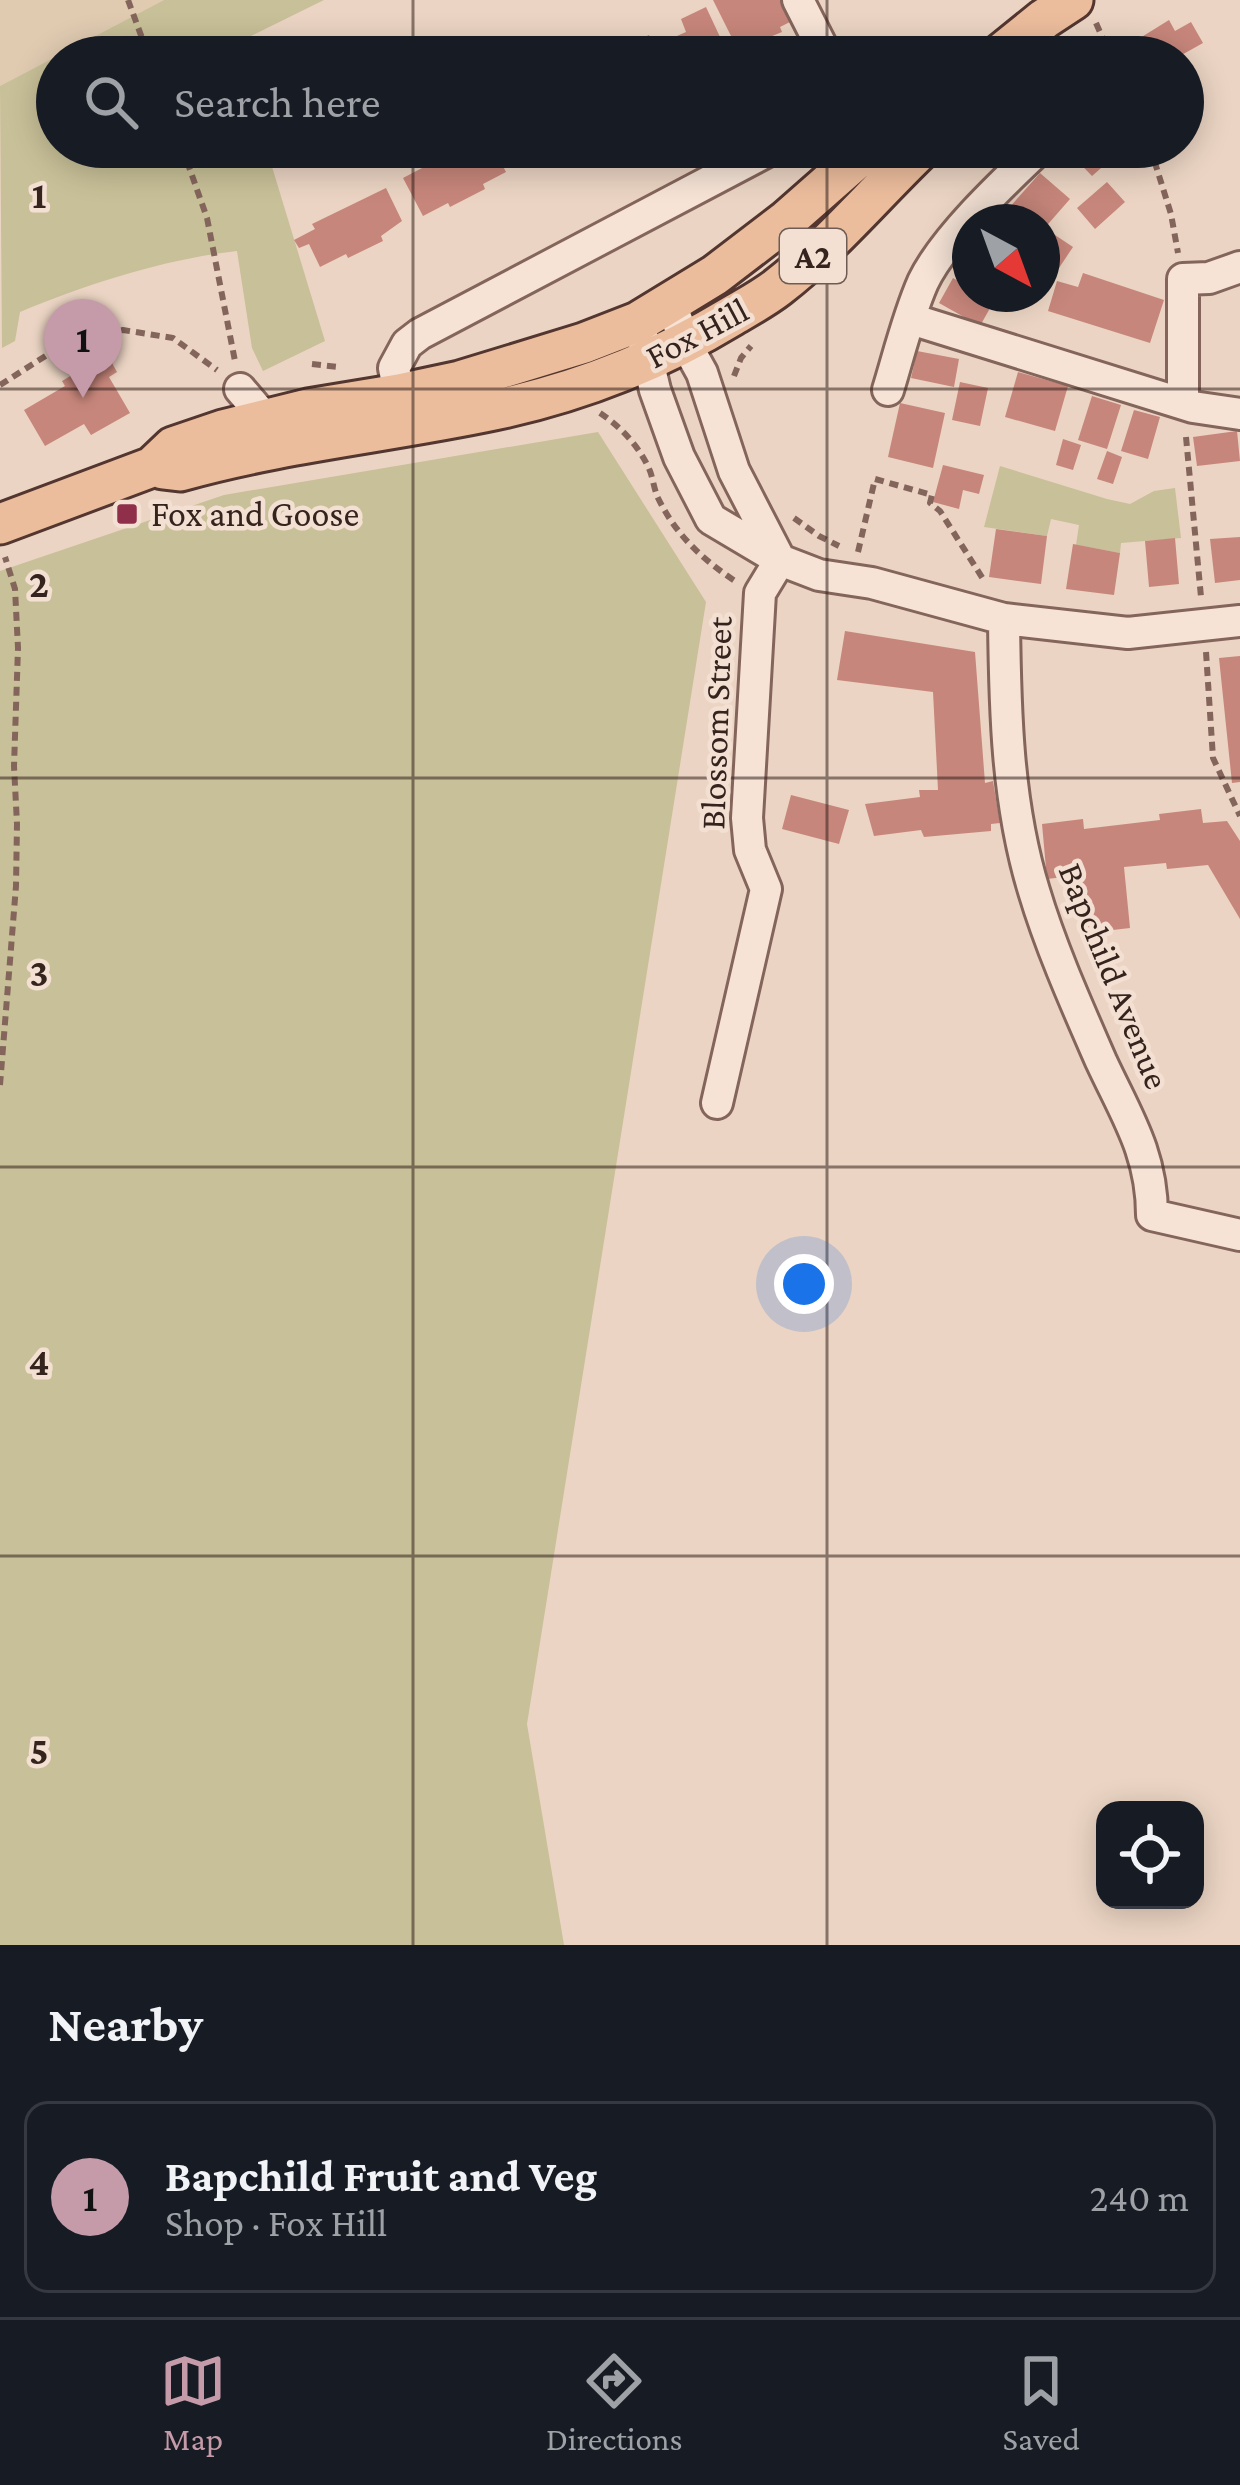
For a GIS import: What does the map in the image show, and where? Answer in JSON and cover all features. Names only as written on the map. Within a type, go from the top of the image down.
[{"type":"main road","points":[[1023,36],[1073,0]]},
{"type":"main road","name":"Fox Hill","points":[[409,408],[491,372],[584,343],[654,313],[787,220],[846,168]]},
{"type":"main road","name":"Fox Hill","points":[[0,524],[152,467],[180,471],[265,418],[308,409],[500,409],[597,382],[686,344],[776,289],[902,168]]},
{"type":"street","points":[[798,0],[816,36]]},
{"type":"street","points":[[409,408],[394,368],[407,344],[420,334],[735,168]]},
{"type":"street","points":[[888,390],[924,279],[1019,168]]},
{"type":"street","points":[[1183,404],[1183,279],[1209,278],[1240,267]]},
{"type":"street","points":[[654,313],[686,344],[702,373],[734,471],[779,560]]},
{"type":"street","points":[[654,313],[649,361],[655,390],[689,481],[711,519],[779,560],[818,575],[872,583],[1004,620],[1128,633],[1203,610],[1240,621]]},
{"type":"street","points":[[911,319],[1183,404],[1240,414]]},
{"type":"street","name":"Blossom Street","points":[[717,1103],[766,889],[750,850],[747,818],[760,592],[779,560]]},
{"type":"street","name":"Bapchild Avenue","points":[[1004,620],[1006,736],[1034,890],[1101,1060],[1144,1151],[1152,1184],[1152,1215],[1240,1235]]},
{"type":"path","points":[[128,0],[141,36]]},
{"type":"path","points":[[189,168],[265,418]]},
{"type":"path","points":[[1157,168],[1183,279]]},
{"type":"path","points":[[0,385],[69,341],[123,330],[173,338],[265,418]]},
{"type":"path","points":[[734,392],[741,358],[762,337]]},
{"type":"path","points":[[1183,404],[1213,758],[1240,816]]},
{"type":"path","points":[[595,410],[625,431],[649,468],[664,508],[691,548],[735,581],[760,592]]},
{"type":"path","points":[[784,506],[819,536],[858,554],[875,479],[932,495],[930,503],[940,511],[987,585],[973,582]]},
{"type":"path","points":[[0,542],[15,589],[18,649],[16,886],[0,1085]]},
{"type":"path","points":[[1203,610],[1220,593]]},
{"type":"shaded area","points":[[0,0],[164,0],[95,36],[36,36],[36,67],[0,86]]},
{"type":"shaded area","points":[[164,0],[324,0],[251,36],[95,36]]},
{"type":"shaded area","points":[[36,67],[36,168],[272,168],[325,341],[263,371],[252,348],[237,251],[127,274],[20,312],[15,341],[2,348],[0,86]]},
{"type":"shaded area","points":[[598,432],[706,602],[527,1724],[564,1945],[0,1945],[0,571],[224,495]]},
{"type":"shaded area","points":[[1000,466],[1130,504],[1154,491],[1175,488],[1181,538],[1121,543],[1120,553],[1076,545],[1079,525],[1051,519],[1047,536],[984,527]]},
{"type":"building","points":[[713,0],[789,0],[798,18],[772,36],[731,36]]},
{"type":"building","points":[[706,7],[720,36],[677,36],[686,32],[681,19]]},
{"type":"building","points":[[1169,20],[1175,31],[1191,22],[1199,36],[1143,36]]},
{"type":"building","points":[[422,168],[504,168],[506,172],[483,184],[485,189],[423,216],[403,178]]},
{"type":"building","points":[[1040,173],[1070,199],[1060,210],[1060,204],[1013,204]]},
{"type":"building","points":[[1107,182],[1125,202],[1095,229],[1077,208]]},
{"type":"building","points":[[386,188],[402,221],[381,236],[383,241],[320,267],[309,244],[299,248],[294,240],[315,229],[312,224]]},
{"type":"building","points":[[1060,238],[1073,247],[1060,266]]},
{"type":"building","points":[[1083,273],[1164,300],[1150,343],[1051,312],[1060,312],[1060,282],[1078,287]]},
{"type":"building","points":[[952,280],[952,310],[939,303]]},
{"type":"building","points":[[955,312],[988,312],[980,326]]},
{"type":"building","points":[[917,351],[959,359],[954,387],[911,378]]},
{"type":"building","points":[[107,354],[117,372],[109,377],[130,413],[91,435],[84,424],[45,446],[24,410]]},
{"type":"building","points":[[1018,372],[1068,386],[1055,431],[1005,417]]},
{"type":"building","points":[[960,382],[988,388],[980,426],[952,420]]},
{"type":"building","points":[[1092,396],[1121,405],[1107,449],[1078,440]]},
{"type":"building","points":[[900,403],[945,413],[933,468],[888,457]]},
{"type":"building","points":[[1134,410],[1160,417],[1148,459],[1121,451]]},
{"type":"building","points":[[1237,431],[1240,461],[1197,466],[1193,437]]},
{"type":"building","points":[[1063,439],[1081,445],[1073,470],[1056,465]]},
{"type":"building","points":[[1107,451],[1122,457],[1113,484],[1097,479]]},
{"type":"building","points":[[943,465],[984,475],[979,494],[963,490],[959,509],[933,502]]},
{"type":"building","points":[[996,529],[1047,536],[1041,584],[989,577]]},
{"type":"building","points":[[1240,537],[1240,580],[1215,583],[1210,539]]},
{"type":"building","points":[[1175,538],[1179,584],[1149,587],[1145,541]]},
{"type":"building","points":[[1073,544],[1120,553],[1114,595],[1066,589]]},
{"type":"building","points":[[845,631],[975,652],[985,783],[993,781],[1000,823],[991,824],[991,831],[924,837],[921,830],[874,836],[865,804],[938,790],[933,692],[837,680]]},
{"type":"building","points":[[1240,656],[1240,782],[1232,783],[1219,658]]},
{"type":"building","points":[[791,795],[849,810],[839,844],[782,829]]},
{"type":"building","points":[[1201,809],[1203,823],[1227,821],[1240,841],[1240,919],[1208,865],[1124,867],[1130,928],[1087,933],[1081,875],[1047,879],[1042,824],[1083,819],[1084,829],[1160,820],[1159,814]]},
{"type":"place","name":"Bapchild Fruit and Veg","points":[[83,398]]},
{"type":"place","name":"Fox and Goose","points":[[127,514]]}]
